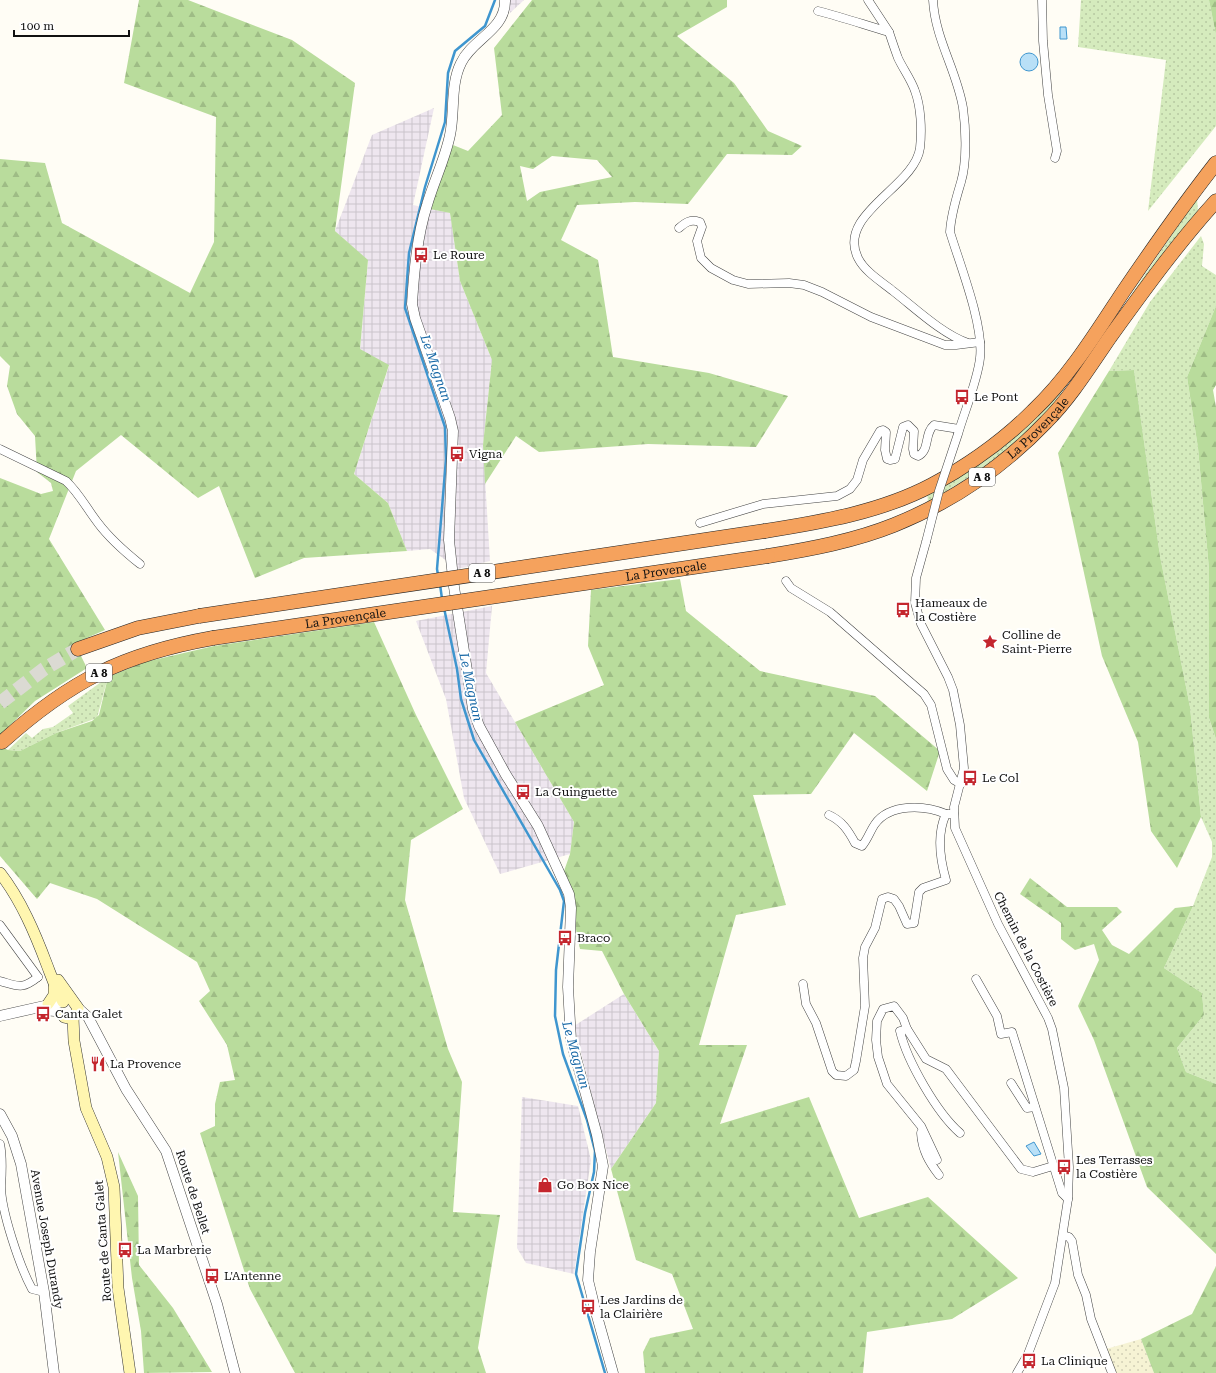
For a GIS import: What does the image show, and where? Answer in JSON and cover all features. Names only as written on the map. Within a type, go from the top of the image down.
[{"type":"highway","name":"La Provençale","points":[[78,649],[138,628],[199,616],[765,531],[835,518],[892,502],[931,485],[957,471],[1008,435],[1038,406],[1069,371],[1170,223],[1214,165]]},
{"type":"highway","name":"La Provençale","points":[[2,742],[48,704],[93,676],[150,652],[213,638],[768,556],[831,544],[894,525],[953,495],[999,464],[1047,421],[1067,397],[1157,272],[1195,225],[1216,202]]},
{"type":"main road","points":[[0,873],[19,900],[68,1009]]},
{"type":"main road","points":[[47,965],[53,983],[68,1009]]},
{"type":"main road","points":[[48,1004],[54,995],[53,983]]},
{"type":"main road","name":"Route de Canta Galet","points":[[68,1009],[86,1108],[107,1157],[114,1187],[118,1288],[130,1373]]},
{"type":"street","points":[[505,0],[502,16],[495,27],[468,53],[461,63],[457,75],[450,134],[423,219],[412,304],[414,318],[450,418],[453,431],[449,540],[454,587],[473,709],[479,726],[506,775],[538,826],[556,864],[570,901],[568,987],[571,1040],[597,1135],[603,1166],[590,1252],[588,1280],[613,1373]]},
{"type":"street","points":[[868,0],[889,32],[898,58],[915,90],[920,108],[920,149],[914,166],[900,182],[873,207],[859,224],[854,242],[858,258],[871,273],[918,311],[958,340],[968,343]]},
{"type":"street","points":[[700,523],[764,504],[836,496],[850,489],[857,480],[863,460],[880,431],[883,430],[886,432],[885,450],[887,459],[890,460],[895,459],[898,454],[903,427],[908,425],[914,431],[913,449],[914,454],[918,456],[925,450],[930,428],[934,426],[958,432],[979,364],[980,342],[977,322],[950,232],[951,218],[962,180],[965,131],[963,109],[958,85],[941,41],[933,0]]},
{"type":"street","points":[[1042,0],[1043,41],[1048,95],[1057,151],[1055,158]]},
{"type":"street","points":[[818,12],[844,17],[853,22],[889,32]]},
{"type":"street","points":[[679,228],[687,222],[694,220],[700,222],[702,227],[697,241],[701,258],[711,268],[732,280],[748,284],[789,283],[804,285],[822,292],[871,318],[945,345],[980,342]]},
{"type":"street","name":"Chemin de la Costière","points":[[958,432],[939,491],[916,578],[915,603],[921,624],[945,670],[953,690],[964,752],[964,768],[961,784],[950,814],[998,924],[1048,1018],[1052,1029],[1064,1088],[1069,1167],[1068,1199],[1055,1283],[1028,1354],[1016,1373]]},
{"type":"street","points":[[0,449],[66,481],[75,489],[99,524],[126,553],[140,564]]},
{"type":"street","points":[[786,581],[792,588],[830,612],[924,694],[931,705],[947,769],[954,780],[961,784]]},
{"type":"street","points":[[803,984],[806,1004],[816,1023],[832,1071],[836,1075],[846,1076],[854,1070],[865,1006],[863,958],[865,947],[875,928],[882,900],[888,896],[894,899],[907,924],[914,923],[919,892],[923,888],[946,880],[941,861],[941,826],[950,814],[926,807],[917,807],[884,814],[875,824],[862,846],[855,843],[847,828],[836,818],[829,815]]},
{"type":"street","points":[[0,925],[38,977],[53,983]]},
{"type":"street","points":[[0,981],[28,988],[38,977]]},
{"type":"street","points":[[976,979],[997,1016],[1001,1034],[1012,1032],[1053,1166],[1063,1195],[1068,1199]]},
{"type":"street","points":[[27,1011],[48,1004],[68,1009]]},
{"type":"street","points":[[937,1160],[921,1126],[887,1084],[878,1057],[876,1040],[877,1021],[883,1009],[894,1006],[903,1018],[907,1029],[926,1059],[946,1069],[1021,1169],[1033,1172],[1053,1166]]},
{"type":"street","points":[[0,1016],[27,1011],[68,1009]]},
{"type":"street","name":"Route de Bellet","points":[[68,1009],[88,1017],[126,1089],[166,1151],[217,1304],[235,1373]]},
{"type":"street","points":[[907,1029],[900,1031],[903,1041],[921,1079],[950,1124],[960,1134]]},
{"type":"street","points":[[1011,1083],[1027,1108],[1035,1108]]},
{"type":"street","name":"Avenue Joseph Durandy","points":[[0,1114],[12,1136],[21,1164],[44,1292],[54,1373]]},
{"type":"street","points":[[921,1126],[920,1134],[923,1147],[929,1162],[939,1175]]},
{"type":"street","points":[[0,1144],[3,1174],[1,1187],[2,1205],[17,1255],[30,1285],[35,1291],[44,1292]]},
{"type":"street","points":[[1063,1235],[1069,1237],[1072,1241],[1078,1275],[1086,1295],[1091,1319],[1112,1373]]},
{"type":"shaded area","points":[[507,0],[524,0],[510,13]]},
{"type":"shaded area","points":[[434,108],[413,205],[450,213],[460,281],[492,360],[483,445],[490,561],[458,569],[430,549],[407,551],[388,503],[354,474],[389,366],[360,350],[368,261],[335,231],[372,135]]},
{"type":"shaded area","points":[[492,606],[486,673],[574,822],[570,854],[500,874],[464,798],[446,699],[416,621]]},
{"type":"shaded area","points":[[624,994],[659,1051],[656,1103],[611,1169],[574,1026]]},
{"type":"shaded area","points":[[522,1097],[578,1106],[591,1160],[574,1274],[526,1263],[517,1248]]},
{"type":"shaded area","points":[[1141,1339],[1154,1373],[1114,1373],[1106,1349]]},
{"type":"green space","points":[[139,0],[188,0],[292,40],[355,83],[335,231],[368,260],[360,349],[389,365],[354,474],[388,503],[407,551],[304,558],[255,578],[219,486],[198,498],[121,435],[76,471],[49,539],[105,630],[73,644],[76,654],[81,656],[87,668],[35,701],[0,735],[0,478],[41,494],[53,491],[51,483],[37,472],[35,436],[17,414],[7,386],[10,366],[0,356],[0,159],[45,163],[62,223],[190,293],[214,242],[216,117],[124,83]]},
{"type":"green space","points":[[532,0],[727,0],[727,7],[677,36],[734,83],[768,131],[802,146],[792,155],[727,154],[688,204],[635,202],[577,205],[561,240],[598,260],[613,357],[709,373],[788,396],[756,447],[648,444],[539,452],[516,436],[485,484],[483,445],[492,360],[460,281],[450,213],[430,209],[453,145],[468,151],[502,115],[494,48]],"holes":[[[552,156],[597,160],[612,177],[540,192],[527,201],[520,166],[533,169]]]},
{"type":"green space","points":[[1081,0],[1209,0],[1216,35],[1216,126],[1148,211],[1166,60],[1078,47]]},
{"type":"green space","points":[[1209,0],[1216,0],[1216,35]]},
{"type":"green space","points":[[1197,198],[1198,212],[1125,304]]},
{"type":"green space","points":[[1201,236],[1204,244],[1202,266],[1216,275],[1216,306],[1187,377],[1198,448],[1209,569],[1209,718],[1216,739],[1216,1084],[1186,1072],[1177,1048],[1204,1015],[1202,993],[1164,968],[1193,906],[1212,857],[1212,842],[1201,817],[1190,707],[1160,556],[1134,370],[1109,371],[1150,302]]},
{"type":"green space","points":[[1216,306],[1216,385],[1213,390],[1216,407],[1216,739],[1209,718],[1209,569],[1198,448],[1187,377]]},
{"type":"green space","points":[[1134,370],[1160,556],[1190,707],[1201,817],[1177,868],[1151,831],[1138,742],[1102,656],[1058,453],[1109,371]]},
{"type":"green space","points":[[1072,378],[1048,410],[1021,437],[992,461],[928,502],[927,492],[1035,418]]},
{"type":"green space","points":[[680,579],[686,611],[760,671],[875,696],[940,751],[927,791],[854,733],[811,794],[753,795],[786,905],[736,915],[699,1045],[747,1045],[720,1124],[809,1097],[859,1218],[928,1197],[1018,1278],[952,1319],[867,1332],[863,1373],[645,1373],[643,1352],[650,1338],[693,1329],[672,1274],[636,1260],[611,1169],[656,1103],[659,1051],[624,994],[602,951],[580,949],[564,871],[570,854],[574,822],[515,722],[604,685],[588,646],[591,590]]},
{"type":"green space","points":[[374,622],[416,715],[463,809],[411,840],[405,900],[448,1049],[462,1082],[453,1212],[500,1215],[478,1348],[486,1373],[295,1373],[250,1289],[200,1133],[215,1126],[215,1104],[220,1082],[235,1080],[227,1045],[199,1001],[210,991],[197,962],[97,899],[50,883],[37,899],[0,856],[0,746],[8,750],[20,751],[56,733],[92,721],[99,715],[108,677],[145,662],[214,646]]},
{"type":"green space","points":[[108,677],[97,718],[56,733],[20,751],[8,750],[26,733],[32,738],[43,729],[53,727],[73,713],[68,706]]},
{"type":"green space","points":[[1030,878],[1067,907],[1117,907],[1122,912],[1102,930],[1112,945],[1129,954],[1175,908],[1193,906],[1164,968],[1202,993],[1204,1015],[1177,1048],[1186,1072],[1216,1084],[1216,1254],[1147,1187],[1094,1040],[1078,1006],[1099,960],[1094,944],[1075,950],[1061,939],[1061,923],[1020,894]]},
{"type":"green space","points":[[118,1152],[138,1196],[139,1265],[173,1308],[212,1372],[144,1373],[141,1331],[132,1278]]},
{"type":"green space","points":[[1216,1266],[1216,1373],[1154,1373],[1141,1339],[1192,1314]]},
{"type":"water","points":[[1060,27],[1066,27],[1067,39],[1060,39]]},
{"type":"water","points":[[1029,53],[1035,56],[1038,62],[1035,68],[1029,71],[1023,68],[1020,62],[1023,56]]},
{"type":"water","points":[[1034,1142],[1041,1154],[1034,1156],[1026,1146]]},
{"type":"waterway","name":"Le Magnan","points":[[438,575],[437,569],[446,459],[445,427],[405,308],[409,253],[425,187],[445,122],[448,73],[455,51],[485,26],[495,0]]},
{"type":"waterway","name":"Le Magnan","points":[[440,584],[442,599]]},
{"type":"waterway","name":"Le Magnan","points":[[444,608],[457,669],[461,699],[474,740],[560,890],[564,901],[556,970],[555,1016],[563,1054],[587,1120],[595,1151],[594,1172],[585,1213],[576,1274],[605,1373]]},
{"type":"tunnel","points":[[0,703],[44,669],[78,649]]},
{"type":"place","name":"Le Roure","points":[[421,255]]},
{"type":"place","name":"Le Pont","points":[[962,397]]},
{"type":"place","name":"Vigna","points":[[457,454]]},
{"type":"place","name":"Hameaux de la Costière","points":[[903,610]]},
{"type":"place","name":"Colline de Saint-Pierre","points":[[990,642]]},
{"type":"place","name":"Le Col","points":[[970,778]]},
{"type":"place","name":"La Guinguette","points":[[523,792]]},
{"type":"place","name":"Braco","points":[[565,938]]},
{"type":"place","name":"Canta Galet","points":[[43,1014]]},
{"type":"place","name":"La Provence","points":[[98,1064]]},
{"type":"place","name":"Les Terrasses la Costière","points":[[1064,1167]]},
{"type":"place","name":"Go Box Nice","points":[[545,1185]]},
{"type":"place","name":"La Marbrerie","points":[[125,1250]]},
{"type":"place","name":"L'Antenne","points":[[212,1276]]},
{"type":"place","name":"Les Jardins de la Clairière","points":[[588,1307]]},
{"type":"place","name":"La Clinique","points":[[1029,1361]]}]
